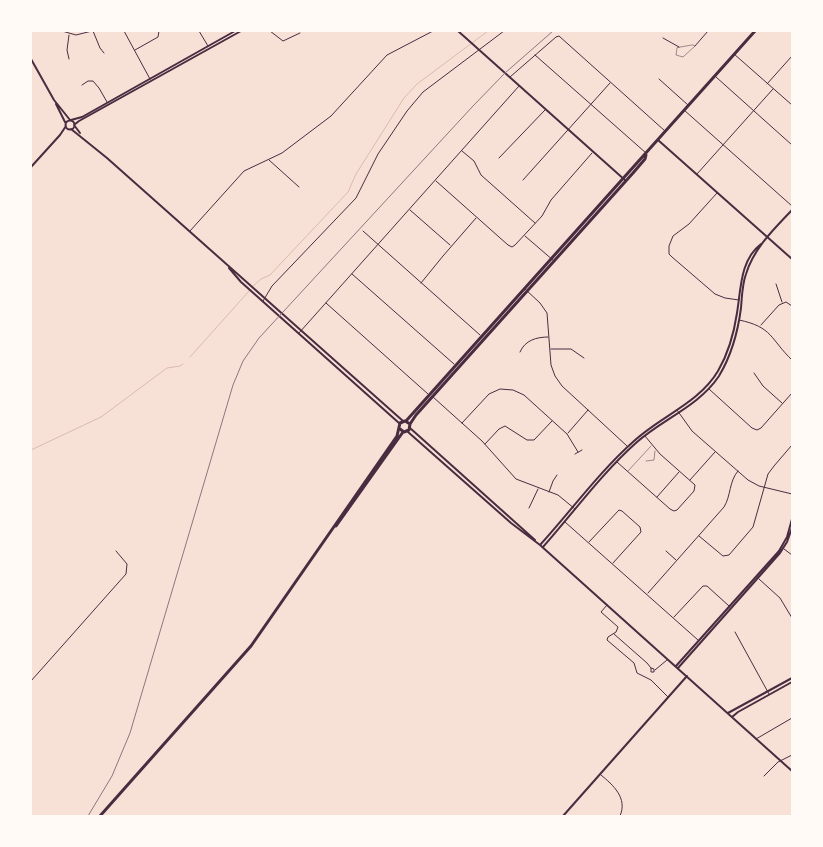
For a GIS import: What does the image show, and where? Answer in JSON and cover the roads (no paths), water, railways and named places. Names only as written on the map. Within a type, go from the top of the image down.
[{"type":"highway","points":[[100,816],[250,646],[397,436],[400,426],[404,421],[412,416],[430,396],[755,31]]},
{"type":"highway","points":[[330,532],[350,508],[430,396]]},
{"type":"highway","points":[[404,421],[410,426]]},
{"type":"highway","points":[[400,426],[405,432]]},
{"type":"street","points":[[62,31],[70,34],[92,31],[104,53]]},
{"type":"street","points":[[124,31],[151,79]]},
{"type":"street","points":[[134,50],[158,37],[159,31]]},
{"type":"street","points":[[200,31],[208,47]]},
{"type":"street","points":[[60,135],[107,104],[234,31]]},
{"type":"street","points":[[208,47],[241,31]]},
{"type":"street","points":[[270,31],[283,41],[300,33]]},
{"type":"street","points":[[190,232],[242,174],[287,150],[331,116],[387,55],[433,31]]},
{"type":"street","points":[[458,31],[624,179]]},
{"type":"street","points":[[263,301],[272,286],[356,198],[378,154],[407,111],[423,92],[504,31]]},
{"type":"street","points":[[695,46],[708,31]]},
{"type":"street","points":[[69,59],[67,50],[70,34]]},
{"type":"street","points":[[510,77],[556,36],[560,37],[666,131]]},
{"type":"street","points":[[663,38],[679,47]]},
{"type":"street","points":[[734,54],[792,106]]},
{"type":"street","points":[[535,55],[646,154]]},
{"type":"street","points":[[767,84],[792,56]]},
{"type":"street","points":[[31,59],[66,124],[71,129],[81,135],[226,264],[263,301],[404,421]]},
{"type":"street","points":[[715,76],[792,145]]},
{"type":"street","points":[[659,78],[689,105]]},
{"type":"street","points":[[82,85],[88,81],[95,83],[107,104]]},
{"type":"street","points":[[523,180],[611,82]]},
{"type":"street","points":[[300,332],[519,86]]},
{"type":"street","points":[[696,174],[773,88]]},
{"type":"street","points":[[54,100],[81,135]]},
{"type":"street","points":[[31,167],[60,135],[70,120],[107,104]]},
{"type":"street","points":[[498,158],[546,109]]},
{"type":"street","points":[[684,110],[792,206]]},
{"type":"street","points":[[658,140],[792,259]]},
{"type":"street","points":[[461,150],[474,161],[481,175],[535,223]]},
{"type":"street","points":[[435,180],[512,247],[544,214],[551,200],[593,152]]},
{"type":"street","points":[[269,160],[299,187]]},
{"type":"street","points":[[717,193],[691,222],[673,236],[669,244],[669,252],[672,257],[715,294],[740,300]]},
{"type":"street","points":[[409,209],[451,246]]},
{"type":"street","points":[[543,548],[574,509],[629,448],[644,434],[678,410],[693,402],[717,378],[726,362],[737,320],[746,272],[762,243],[792,210]]},
{"type":"street","points":[[421,283],[477,218]]},
{"type":"street","points":[[363,231],[482,338]]},
{"type":"street","points":[[525,235],[552,260]]},
{"type":"street","points":[[352,274],[456,367]]},
{"type":"street","points":[[776,284],[782,303]]},
{"type":"street","points":[[251,288],[300,332]]},
{"type":"street","points":[[525,290],[546,311],[551,365],[556,378],[562,386],[629,448]]},
{"type":"street","points":[[760,326],[782,303],[786,302],[792,306]]},
{"type":"street","points":[[326,303],[485,444],[516,479],[558,495],[574,509]]},
{"type":"street","points":[[737,320],[760,326],[770,334],[792,360]]},
{"type":"street","points":[[520,352],[530,341],[549,337]]},
{"type":"street","points":[[550,349],[571,348],[584,358]]},
{"type":"street","points":[[340,367],[400,426]]},
{"type":"street","points":[[754,373],[763,386],[783,403]]},
{"type":"street","points":[[707,388],[752,428],[757,430],[761,428],[792,393]]},
{"type":"street","points":[[462,423],[487,395],[506,389],[515,390],[567,434],[578,452]]},
{"type":"street","points":[[567,434],[589,410]]},
{"type":"street","points":[[678,410],[688,427],[751,482],[792,494]]},
{"type":"street","points":[[485,444],[503,426],[508,427],[528,440],[534,440],[552,421]]},
{"type":"street","points":[[410,426],[792,771]]},
{"type":"street","points":[[405,432],[412,435],[498,512],[540,545]]},
{"type":"street","points":[[616,461],[671,510],[677,510],[695,490],[695,485],[652,445],[644,434]]},
{"type":"street","points":[[700,536],[721,555],[727,556],[753,527],[771,468],[792,445]]},
{"type":"street","points":[[575,454],[582,450]]},
{"type":"street","points":[[690,480],[715,452]]},
{"type":"street","points":[[656,497],[679,471]]},
{"type":"street","points":[[647,594],[726,505],[733,478],[738,471]]},
{"type":"street","points":[[549,492],[557,475]]},
{"type":"street","points":[[529,508],[538,488]]},
{"type":"street","points":[[589,543],[619,510],[635,522],[641,528],[641,532],[613,564]]},
{"type":"street","points":[[783,548],[792,519]]},
{"type":"street","points":[[540,545],[564,521]]},
{"type":"street","points":[[564,521],[700,642]]},
{"type":"street","points":[[677,667],[783,548],[792,528]]},
{"type":"street","points":[[783,548],[792,555]]},
{"type":"street","points":[[31,681],[126,574],[127,564],[116,551]]},
{"type":"street","points":[[666,551],[677,561]]},
{"type":"street","points":[[757,577],[780,598],[792,618]]},
{"type":"street","points":[[674,618],[704,586],[730,607]]},
{"type":"street","points":[[607,605],[601,612],[618,625],[618,630],[608,637],[608,641],[634,664],[637,673],[651,680],[668,698]]},
{"type":"street","points":[[735,632],[770,694]]},
{"type":"street","points":[[614,634],[655,670]]},
{"type":"street","points":[[646,678],[668,659]]},
{"type":"street","points":[[651,668],[652,672]]},
{"type":"street","points":[[564,816],[687,676]]},
{"type":"street","points":[[728,713],[792,678]]},
{"type":"street","points":[[732,717],[792,682]]},
{"type":"street","points":[[756,739],[792,718]]},
{"type":"street","points":[[764,776],[780,761],[792,754]]},
{"type":"street","points":[[600,774],[619,794],[622,809],[620,816]]},
{"type":"lane","points":[[695,46],[682,57],[675,54],[676,49],[679,47],[695,46]]},
{"type":"lane","points":[[628,472],[652,445]]},
{"type":"lane","points":[[646,461],[654,460],[656,449]]},
{"type":"waterway","points":[[252,287],[261,279],[270,275],[348,192],[356,174],[404,98],[417,84],[488,31]]},
{"type":"waterway","points":[[190,357],[250,290]]},
{"type":"waterway","points":[[31,450],[101,417],[167,368],[183,364]]},
{"type":"railway","points":[[88,816],[112,776],[130,733],[233,385],[243,361],[259,338],[473,106],[505,73],[553,31]]}]
